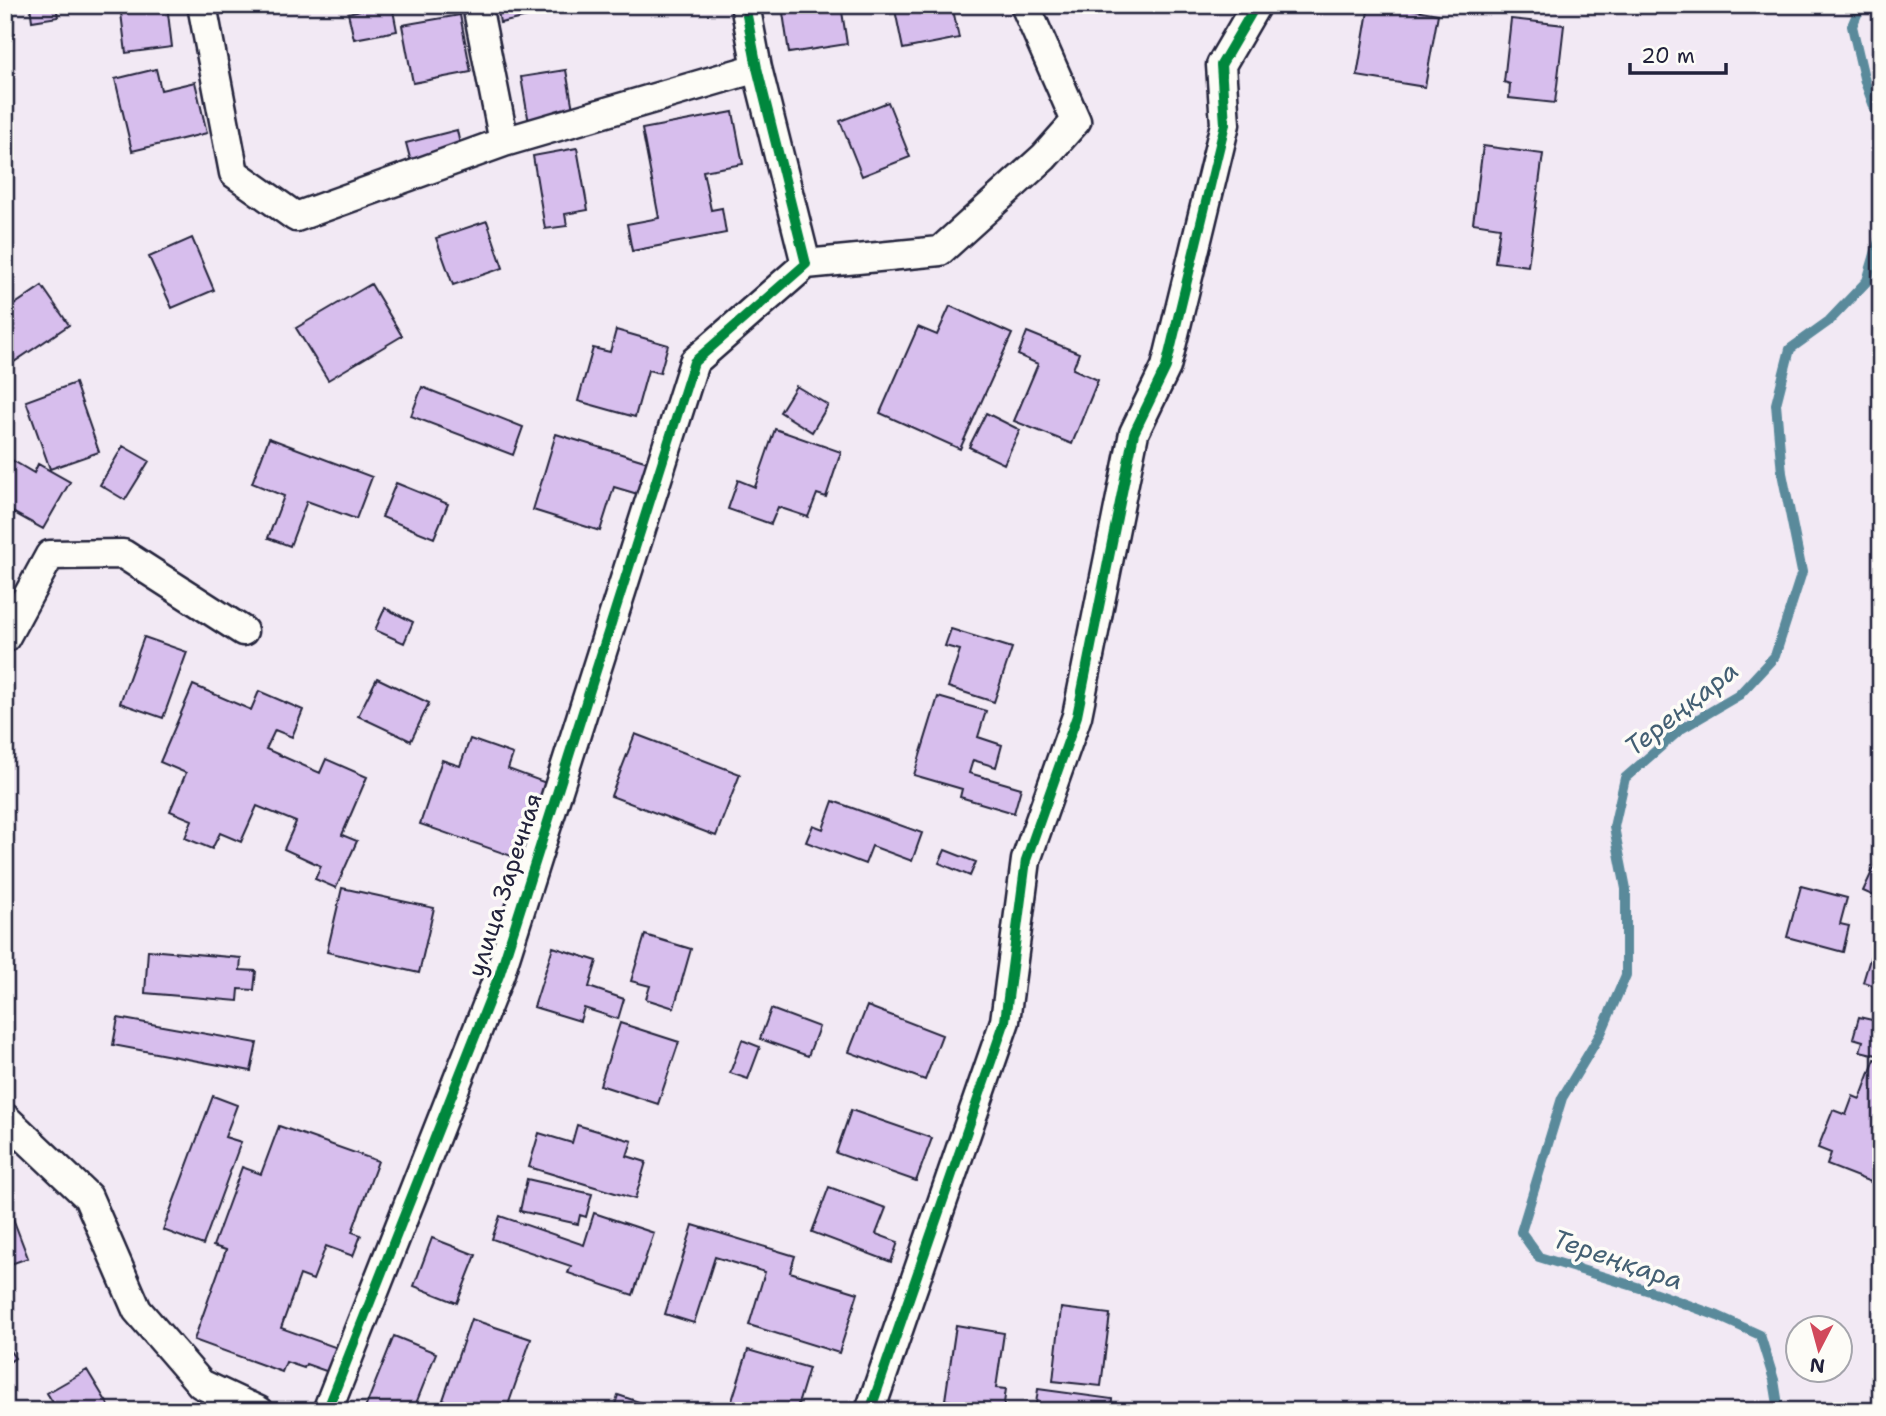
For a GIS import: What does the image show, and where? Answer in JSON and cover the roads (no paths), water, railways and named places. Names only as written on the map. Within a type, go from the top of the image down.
[{"type":"street","points":[[202,5],[234,173],[296,217],[504,142],[757,68]]},
{"type":"street","points":[[477,5],[504,142]]},
{"type":"street","points":[[745,5],[757,68],[806,264],[940,251],[1045,157],[1076,121],[1025,5]]},
{"type":"street","points":[[870,1411],[1005,1021],[1026,860],[1077,716],[1134,433],[1166,367],[1225,124],[1221,65],[1256,5]]},
{"type":"street","name":"улица Заречная","points":[[327,1411],[500,973],[694,362],[806,264]]},
{"type":"street","points":[[5,638],[50,555],[123,554],[243,631]]},
{"type":"street","points":[[5,1118],[88,1197],[137,1310],[201,1384],[259,1411]]},
{"type":"waterway","name":"Тереңқара","points":[[1861,5],[1852,26],[1865,82],[1881,125]]},
{"type":"waterway","name":"Тереңқара","points":[[1779,1411],[1774,1380],[1760,1335],[1653,1292],[1539,1257],[1521,1232],[1562,1098],[1601,1033],[1626,975],[1626,889],[1614,827],[1625,778],[1681,729],[1739,695],[1775,656],[1802,572],[1782,473],[1776,404],[1790,349],[1829,321],[1867,281],[1881,234]]}]
